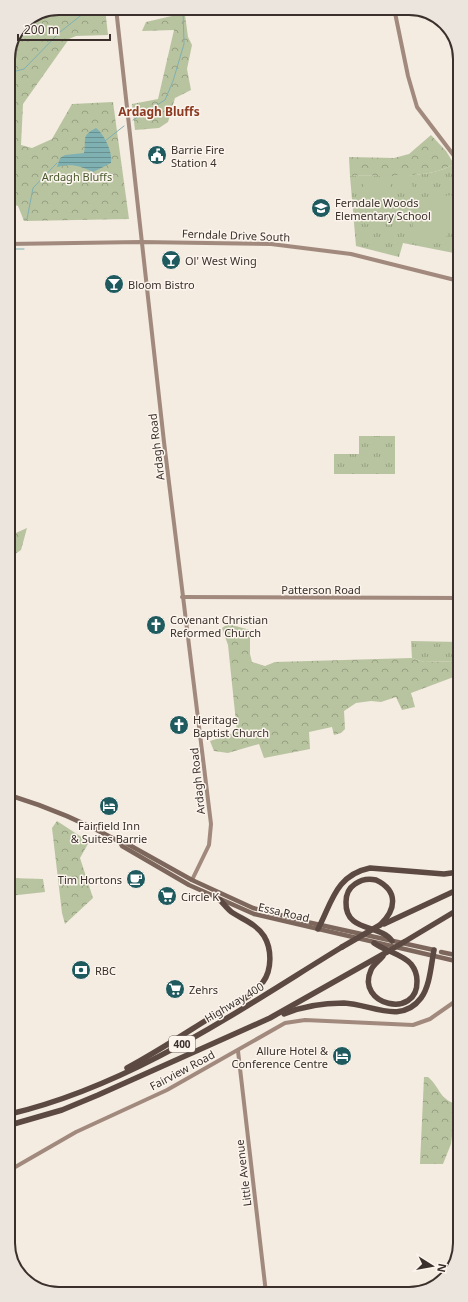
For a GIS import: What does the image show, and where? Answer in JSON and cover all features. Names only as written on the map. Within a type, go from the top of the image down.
[{"type":"highway","points":[[319,927],[340,885],[359,870],[370,868],[444,874],[453,873]]},
{"type":"highway","points":[[380,925],[392,909],[393,902],[390,891],[376,880],[359,881],[348,892],[346,904],[347,912],[352,920],[361,926],[386,935],[392,941]]},
{"type":"highway","name":"Highway 400","points":[[15,1113],[55,1102],[106,1082],[165,1054],[251,1004],[380,925],[453,892]]},
{"type":"highway","points":[[106,1082],[113,1076],[171,1044],[257,990],[268,973],[270,955],[265,937],[257,927],[231,912],[220,900]]},
{"type":"highway","name":"400","points":[[15,1124],[50,1114],[91,1098],[270,1018],[453,914]]},
{"type":"highway","points":[[374,943],[382,949],[411,964],[416,972],[416,991],[405,1002],[398,1004],[383,1002],[376,997],[369,985],[371,969],[387,952]]},
{"type":"highway","points":[[270,1018],[321,1004],[346,1003],[387,1012],[401,1012],[410,1008],[422,998],[426,989],[433,953]]},
{"type":"main road","name":"Essa Road","points":[[15,797],[55,810],[89,825],[120,842],[124,842],[192,880],[253,908],[374,943],[433,953]]},
{"type":"main road","name":"Essa Road","points":[[120,842],[122,846],[189,885],[254,914],[392,941],[453,960]]},
{"type":"main road","name":"Essa Road","points":[[441,952],[453,955]]},
{"type":"street","name":"Ardagh Road","points":[[117,15],[182,597],[211,824],[209,845],[192,880]]},
{"type":"street","points":[[395,15],[408,76],[417,107],[426,122],[440,136],[453,154]]},
{"type":"street","name":"Ferndale Drive South","points":[[15,244],[141,242],[271,244],[319,249],[382,261],[453,280]]},
{"type":"street","name":"Patterson Road","points":[[182,597],[453,598]]},
{"type":"street","name":"Essa Road","points":[[433,953],[441,952]]},
{"type":"street","name":"Fairview Road","points":[[15,1167],[76,1132],[167,1090],[291,1021],[314,1020],[413,1025],[430,1019],[453,1003]]},
{"type":"street","name":"Little Avenue","points":[[238,1051],[265,1287]]},
{"type":"green space","name":"Ardagh Bluffs","points":[[59,15],[106,15],[108,35],[76,36],[69,39],[23,104],[21,145],[32,148],[52,139],[72,104],[113,102],[129,219],[24,221],[18,206],[15,205],[15,56],[18,42],[22,34],[34,22],[42,18]]},
{"type":"green space","points":[[176,15],[185,15],[188,37],[192,45],[187,69],[191,90],[175,98],[168,122],[159,128],[135,130],[132,104],[158,99],[174,30],[142,31],[146,22]]},
{"type":"green space","points":[[431,135],[446,151],[453,164],[444,169],[418,175],[350,176],[349,157],[394,158],[409,154]]},
{"type":"green space","points":[[453,164],[453,253],[403,243],[399,257],[356,246],[350,176],[418,175],[444,169]]},
{"type":"green space","points":[[397,175],[410,175],[413,188],[404,191],[395,189],[394,178]]},
{"type":"green space","points":[[390,178],[391,223],[365,224],[363,179]]},
{"type":"green space","points":[[453,195],[453,226],[446,237],[436,240],[414,240],[411,198]]},
{"type":"green space","points":[[359,436],[395,436],[395,474],[334,474],[334,454],[359,454]]},
{"type":"green space","points":[[27,528],[21,550],[15,554],[15,533]]},
{"type":"green space","points":[[228,624],[250,630],[250,654],[252,662],[265,666],[275,662],[412,658],[424,662],[453,661],[453,677],[411,693],[415,707],[402,710],[396,697],[381,702],[371,701],[356,703],[344,711],[345,729],[341,733],[334,735],[332,727],[309,732],[310,749],[264,758],[259,744],[228,753],[214,751],[210,741],[237,732],[228,645],[222,628]]},
{"type":"green space","points":[[411,641],[453,642],[453,661],[424,662],[412,658]]},
{"type":"green space","points":[[57,821],[89,842],[80,858],[93,898],[65,924],[62,913],[52,828]]},
{"type":"green space","points":[[15,878],[43,879],[45,892],[15,895]]},
{"type":"green space","points":[[424,1077],[428,1077],[443,1096],[453,1103],[453,1128],[451,1144],[443,1164],[420,1164]]},
{"type":"water","points":[[96,128],[108,144],[111,154],[111,163],[93,172],[76,166],[67,165],[57,167],[60,158],[65,155],[84,153],[86,136]]},
{"type":"waterway","points":[[15,71],[24,69],[60,32],[81,15]]},
{"type":"waterway","points":[[133,120],[165,100],[173,81],[184,44],[183,15]]},
{"type":"waterway","points":[[105,141],[124,126]]},
{"type":"waterway","points":[[27,219],[33,188],[57,163]]},
{"type":"waterway","points":[[15,249],[24,249]]},
{"type":"place","name":"Barrie Fire Station 4","points":[[157,155]]},
{"type":"place","name":"Ferndale Woods Elementary School","points":[[321,208]]},
{"type":"place","name":"Ol' West Wing","points":[[171,260]]},
{"type":"place","name":"Bloom Bistro","points":[[114,284]]},
{"type":"place","name":"Covenant Christian Reformed Church","points":[[156,625]]},
{"type":"place","name":"Heritage Baptist Church","points":[[179,725]]},
{"type":"place","name":"Fairfield Inn & Suites Barrie","points":[[109,806]]},
{"type":"place","name":"Tim Hortons","points":[[136,879]]},
{"type":"place","name":"Circle K","points":[[167,896]]},
{"type":"place","name":"RBC","points":[[81,970]]},
{"type":"place","name":"Zehrs","points":[[175,989]]},
{"type":"place","name":"Allure Hotel & Conference Centre","points":[[342,1056]]},
{"type":"district","name":"Ardagh Bluffs","points":[[159,111]]}]
